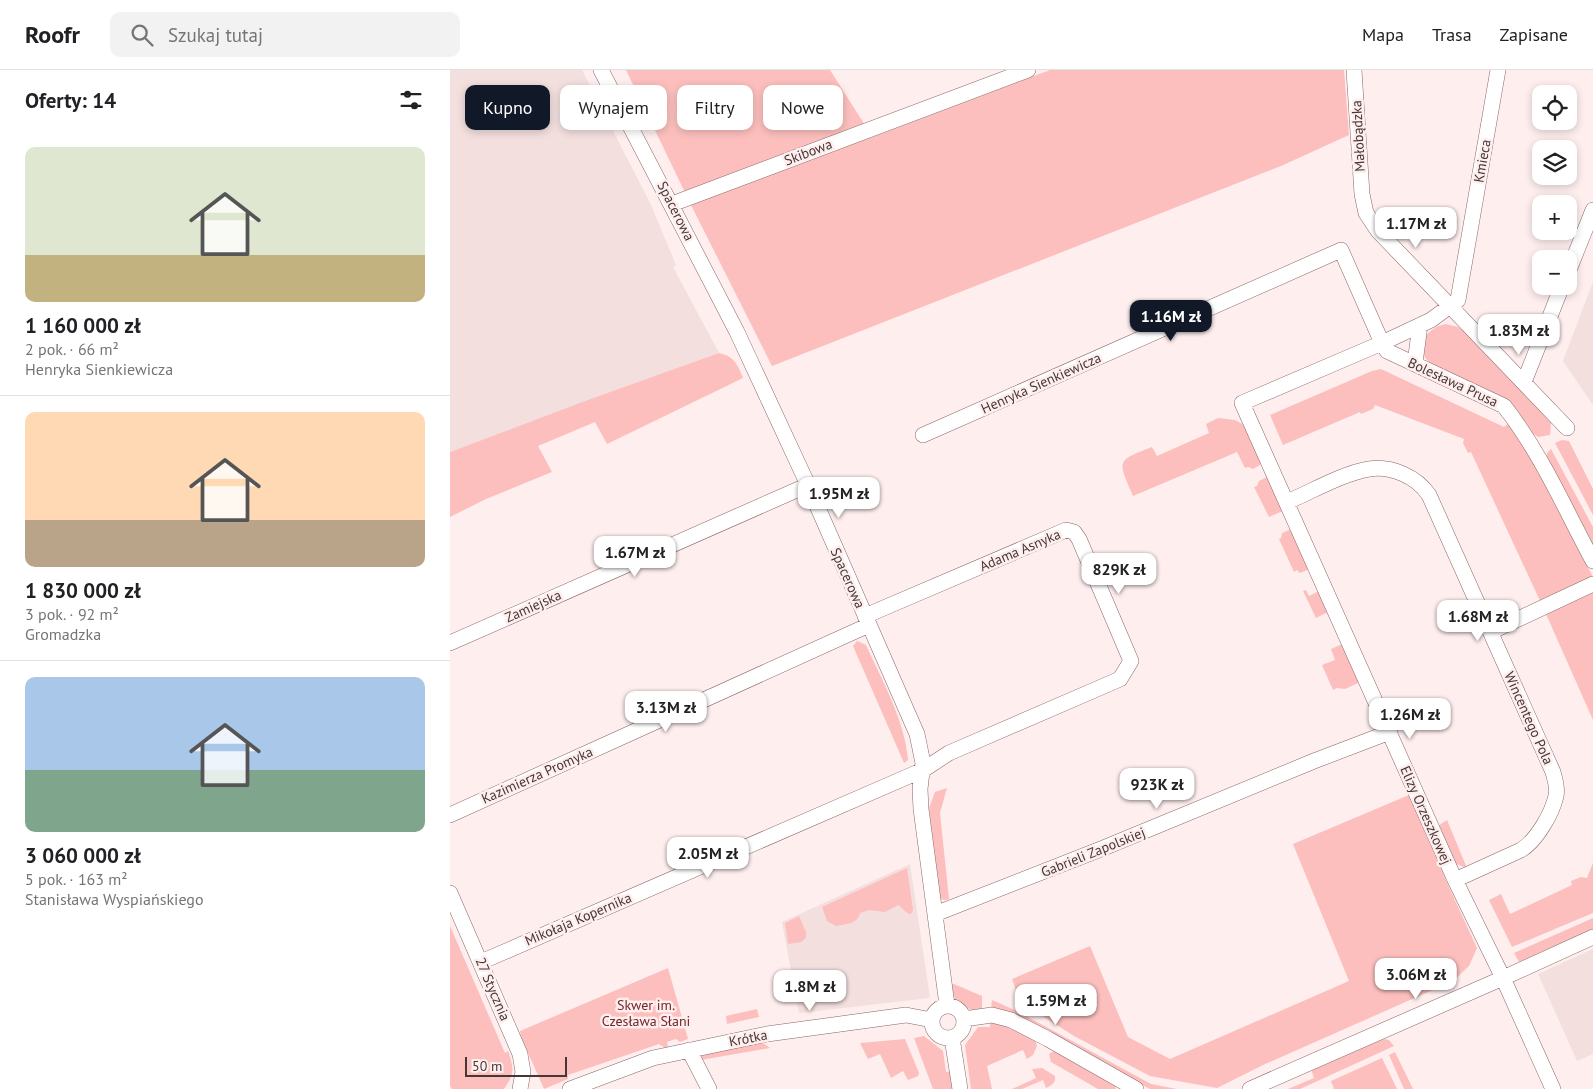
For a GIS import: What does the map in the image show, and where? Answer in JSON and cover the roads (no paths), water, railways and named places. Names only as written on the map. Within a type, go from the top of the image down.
[{"type":"street","name":"Spacerowa","points":[[601,70],[737,332],[808,485],[917,734],[922,754],[923,770],[920,789],[921,810],[947,1006]]},
{"type":"street","name":"Skibowa","points":[[672,204],[1028,70]]},
{"type":"street","name":"Małobądzka","points":[[1354,70],[1362,194],[1366,213],[1378,231],[1567,428]]},
{"type":"street","name":"Kmieca","points":[[1449,306],[1458,300],[1498,70]]},
{"type":"street","points":[[1577,250],[1593,210]]},
{"type":"street","name":"Henryka Sienkiewicza","points":[[923,435],[1341,250],[1382,343]]},
{"type":"street","points":[[1524,382],[1558,295]]},
{"type":"street","points":[[1382,343],[1431,320],[1449,306]]},
{"type":"street","points":[[1415,363],[1420,325]]},
{"type":"street","name":"Bolesława Prusa","points":[[1382,343],[1386,351],[1504,406],[1534,450],[1593,561]]},
{"type":"street","name":"Elizy Orzeszkowej","points":[[1382,343],[1242,403],[1455,880],[1503,978],[1553,1089]]},
{"type":"street","name":"Wincentego Pola","points":[[1286,502],[1341,478],[1368,469],[1384,468],[1396,471],[1424,487],[1553,772],[1557,786],[1556,797],[1548,816],[1530,844],[1521,850],[1455,880]]},
{"type":"street","name":"Zamiejska","points":[[450,643],[808,485]]},
{"type":"street","name":"Adama Asnyka","points":[[867,620],[1066,530],[1074,532],[1079,540],[1131,661],[1120,679],[948,753],[923,770]]},
{"type":"street","points":[[1497,629],[1593,584]]},
{"type":"street","name":"Kazimierza Promyka","points":[[450,815],[867,620]]},
{"type":"street","name":"Gabrieli Zapolskiej","points":[[935,914],[1390,732]]},
{"type":"street","name":"Mikołaja Kopernika","points":[[481,962],[923,770]]},
{"type":"street","name":"27 Stycznia","points":[[450,892],[522,1060],[523,1072],[520,1089]]},
{"type":"street","points":[[1250,1089],[1593,937]]},
{"type":"street","points":[[947,1006],[958,1009],[964,1018],[962,1031],[952,1038],[946,1038],[937,1034],[932,1025],[932,1020],[937,1010],[947,1006]]},
{"type":"street","name":"Krótka","points":[[570,1089],[653,1058],[767,1034],[900,1015],[932,1020]]},
{"type":"street","points":[[964,1018],[992,1016],[1011,1020],[1056,1043],[1136,1089]]},
{"type":"street","points":[[952,1038],[960,1089]]},
{"type":"street","points":[[689,1050],[710,1089]]},
{"type":"park label","name":"Skwer im. Czesława Słani","points":[[646,1014]]}]
